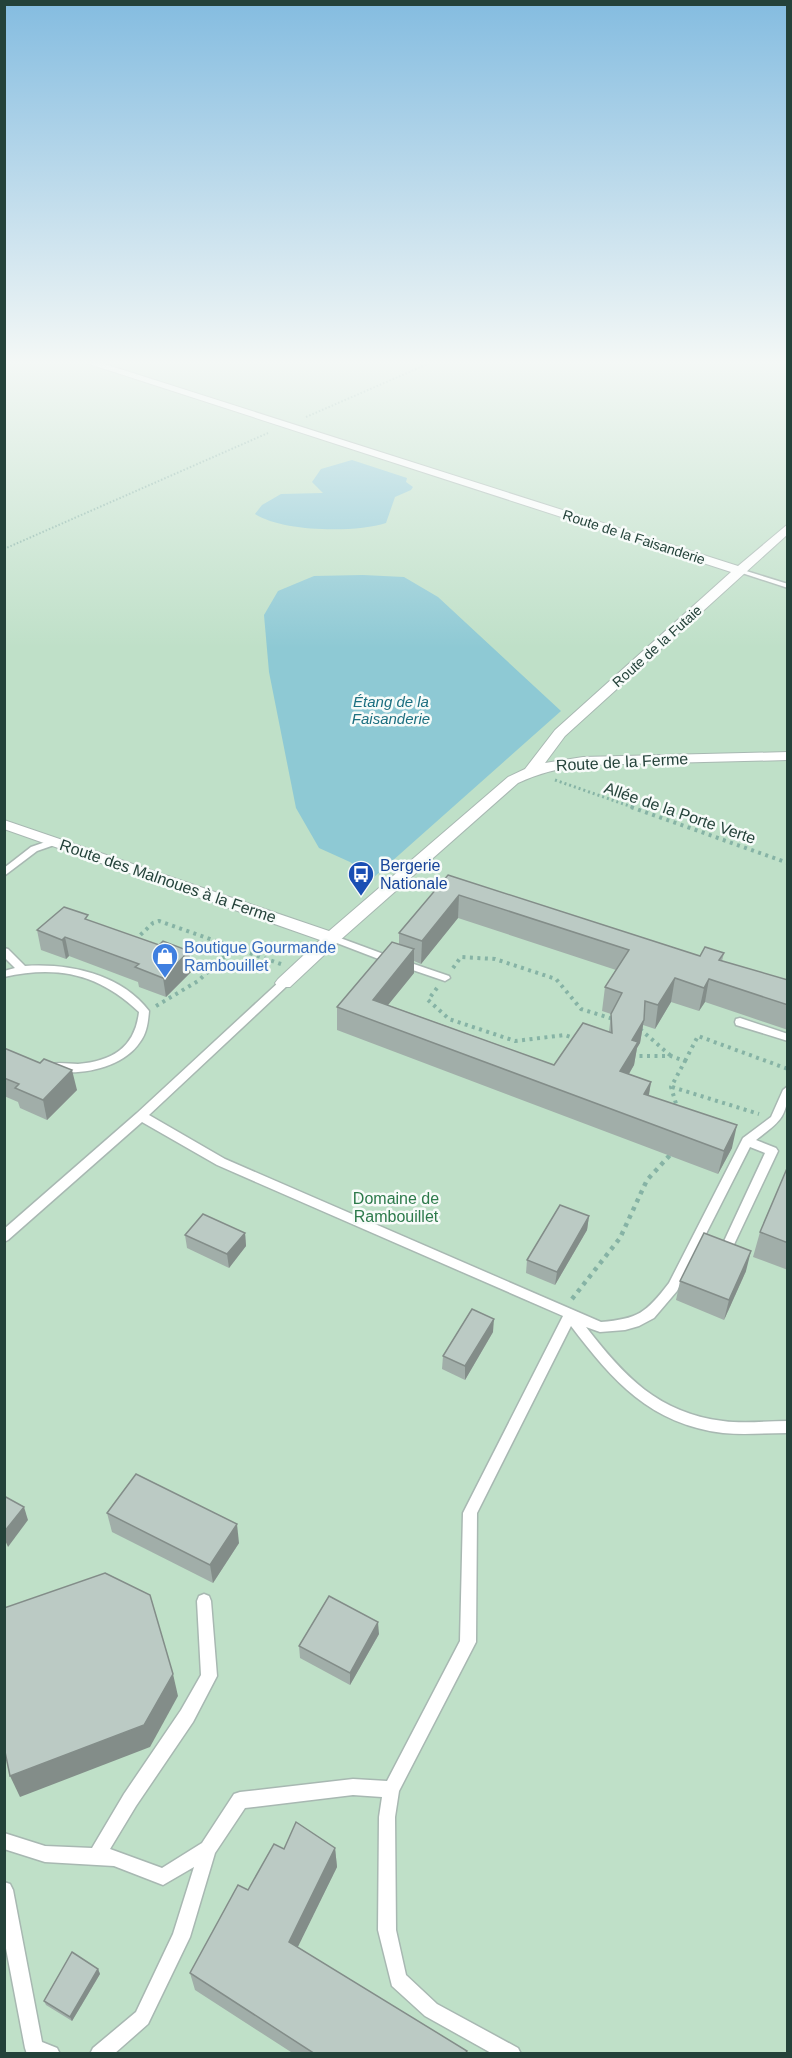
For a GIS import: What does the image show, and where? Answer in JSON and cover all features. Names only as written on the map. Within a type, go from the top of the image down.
[{"type":"street","name":"Route de la Faisanderie","points":[[379,456],[741,571]]},
{"type":"street","name":"Route de la Futaie","points":[[532,770],[560,733],[788,527]]},
{"type":"street","name":"Route de la Ferme","points":[[284,983],[332,938],[513,780],[532,770],[558,763],[583,761],[788,756]]},
{"type":"street","name":"Route des Malnoues à la Ferme","points":[[4,824],[332,938]]},
{"type":"lane","points":[[741,571],[788,586]]},
{"type":"lane","points":[[4,873],[34,849],[54,842]]},
{"type":"lane","points":[[332,938],[445,978]]},
{"type":"lane","points":[[4,951],[22,969]]},
{"type":"lane","points":[[4,975],[22,969],[47,967],[92,976],[126,995],[144,1011],[145,1027],[139,1039],[122,1054],[87,1068],[40,1065]]},
{"type":"lane","points":[[4,1237],[141,1116],[284,983]]},
{"type":"lane","points":[[740,1022],[788,1038]]},
{"type":"lane","points":[[141,1116],[221,1162],[600,1327],[631,1325],[657,1309],[673,1287],[747,1141],[767,1128],[775,1119],[788,1090]]},
{"type":"lane","points":[[725,1252],[772,1151],[747,1141]]},
{"type":"lane","points":[[566,1313],[626,1384],[650,1403],[671,1415],[724,1427],[788,1427]]},
{"type":"lane","points":[[512,2054],[431,2010],[398,1980],[387,1930],[387,1817],[391,1789],[468,1642],[470,1513],[566,1313]]},
{"type":"lane","points":[[96,1858],[130,1800],[187,1716],[209,1676],[204,1601]]},
{"type":"lane","points":[[99,2054],[142,2018],[181,1937],[208,1849],[240,1800],[353,1787],[391,1789]]},
{"type":"lane","points":[[4,1840],[45,1854],[114,1858],[163,1877],[208,1849]]},
{"type":"lane","points":[[4,1890],[34,2049],[51,2054]]},
{"type":"path","points":[[4,549],[216,456]]},
{"type":"path","name":"Allée de la Porte Verte","points":[[532,770],[561,783],[788,863]]},
{"type":"path","points":[[131,944],[153,923],[159,921],[298,970]]},
{"type":"path","points":[[144,1011],[171,1000],[205,977],[234,948]]},
{"type":"path","points":[[584,1042],[565,1035],[514,1041],[449,1018],[428,1000],[461,957],[495,959],[556,979],[581,1009],[615,1020]]},
{"type":"path","points":[[637,1027],[671,1056]]},
{"type":"path","points":[[679,1115],[671,1087],[698,1036],[788,1069]]},
{"type":"path","points":[[622,1055],[671,1056],[685,1061]]},
{"type":"path","points":[[671,1087],[745,1109]]},
{"type":"path","points":[[566,1313],[620,1238],[647,1180],[670,1155]]},
{"type":"green space","name":"Domaine de Rambouillet","points":[[5,456],[787,456],[787,2053],[5,2054]]},
{"type":"water","points":[[352,460],[407,478],[406,482],[413,487],[395,497],[386,523],[356,528],[319,529],[283,524],[255,514],[262,505],[281,494],[323,493],[312,482],[321,469]]},
{"type":"water","name":"Étang de la Faisanderie","points":[[314,576],[404,577],[438,597],[561,711],[373,878],[350,862],[319,848],[296,808],[269,672],[264,615],[278,591]]},
{"type":"building","points":[[448,875],[700,956],[705,947],[724,953],[719,960],[788,980],[788,1005],[709,979],[704,988],[675,978],[658,1005],[645,1001],[644,1020],[632,1040],[638,1042],[620,1071],[651,1082],[644,1094],[737,1125],[724,1151],[337,1007],[392,942],[414,949],[373,1000],[554,1065],[583,1023],[612,1033],[611,1014],[622,993],[605,987],[629,950],[459,895],[422,941],[399,933]]},
{"type":"building","points":[[64,907],[88,915],[85,919],[159,945],[163,941],[189,951],[163,978],[135,967],[139,964],[65,937],[62,940],[37,930]]},
{"type":"building","points":[[4,1048],[40,1063],[44,1059],[72,1070],[43,1100],[15,1088],[19,1084],[4,1078]]},
{"type":"building","points":[[788,1166],[788,1243],[760,1232]]},
{"type":"building","points":[[560,1205],[589,1216],[557,1272],[527,1260]]},
{"type":"building","points":[[203,1214],[245,1233],[227,1254],[185,1235]]},
{"type":"building","points":[[704,1233],[751,1251],[729,1300],[680,1281]]},
{"type":"building","points":[[472,1309],[494,1319],[465,1366],[443,1356]]},
{"type":"building","points":[[136,1474],[237,1524],[210,1565],[107,1513]]},
{"type":"building","points":[[4,1496],[24,1507],[4,1532]]},
{"type":"building","points":[[105,1573],[150,1595],[173,1674],[144,1725],[10,1776],[4,1747],[4,1608]]},
{"type":"building","points":[[329,1596],[378,1622],[350,1673],[299,1646]]},
{"type":"building","points":[[296,1822],[335,1848],[289,1942],[467,2051],[465,2054],[315,2054],[190,1973],[238,1885],[248,1890],[274,1844],[284,1849]]},
{"type":"building","points":[[72,1952],[98,1969],[70,2017],[44,2001]]},
{"type":"place","name":"Bergerie Nationale","points":[[361,897]]},
{"type":"place","name":"Boutique Gourmande Rambouillet","points":[[165,979]]}]
